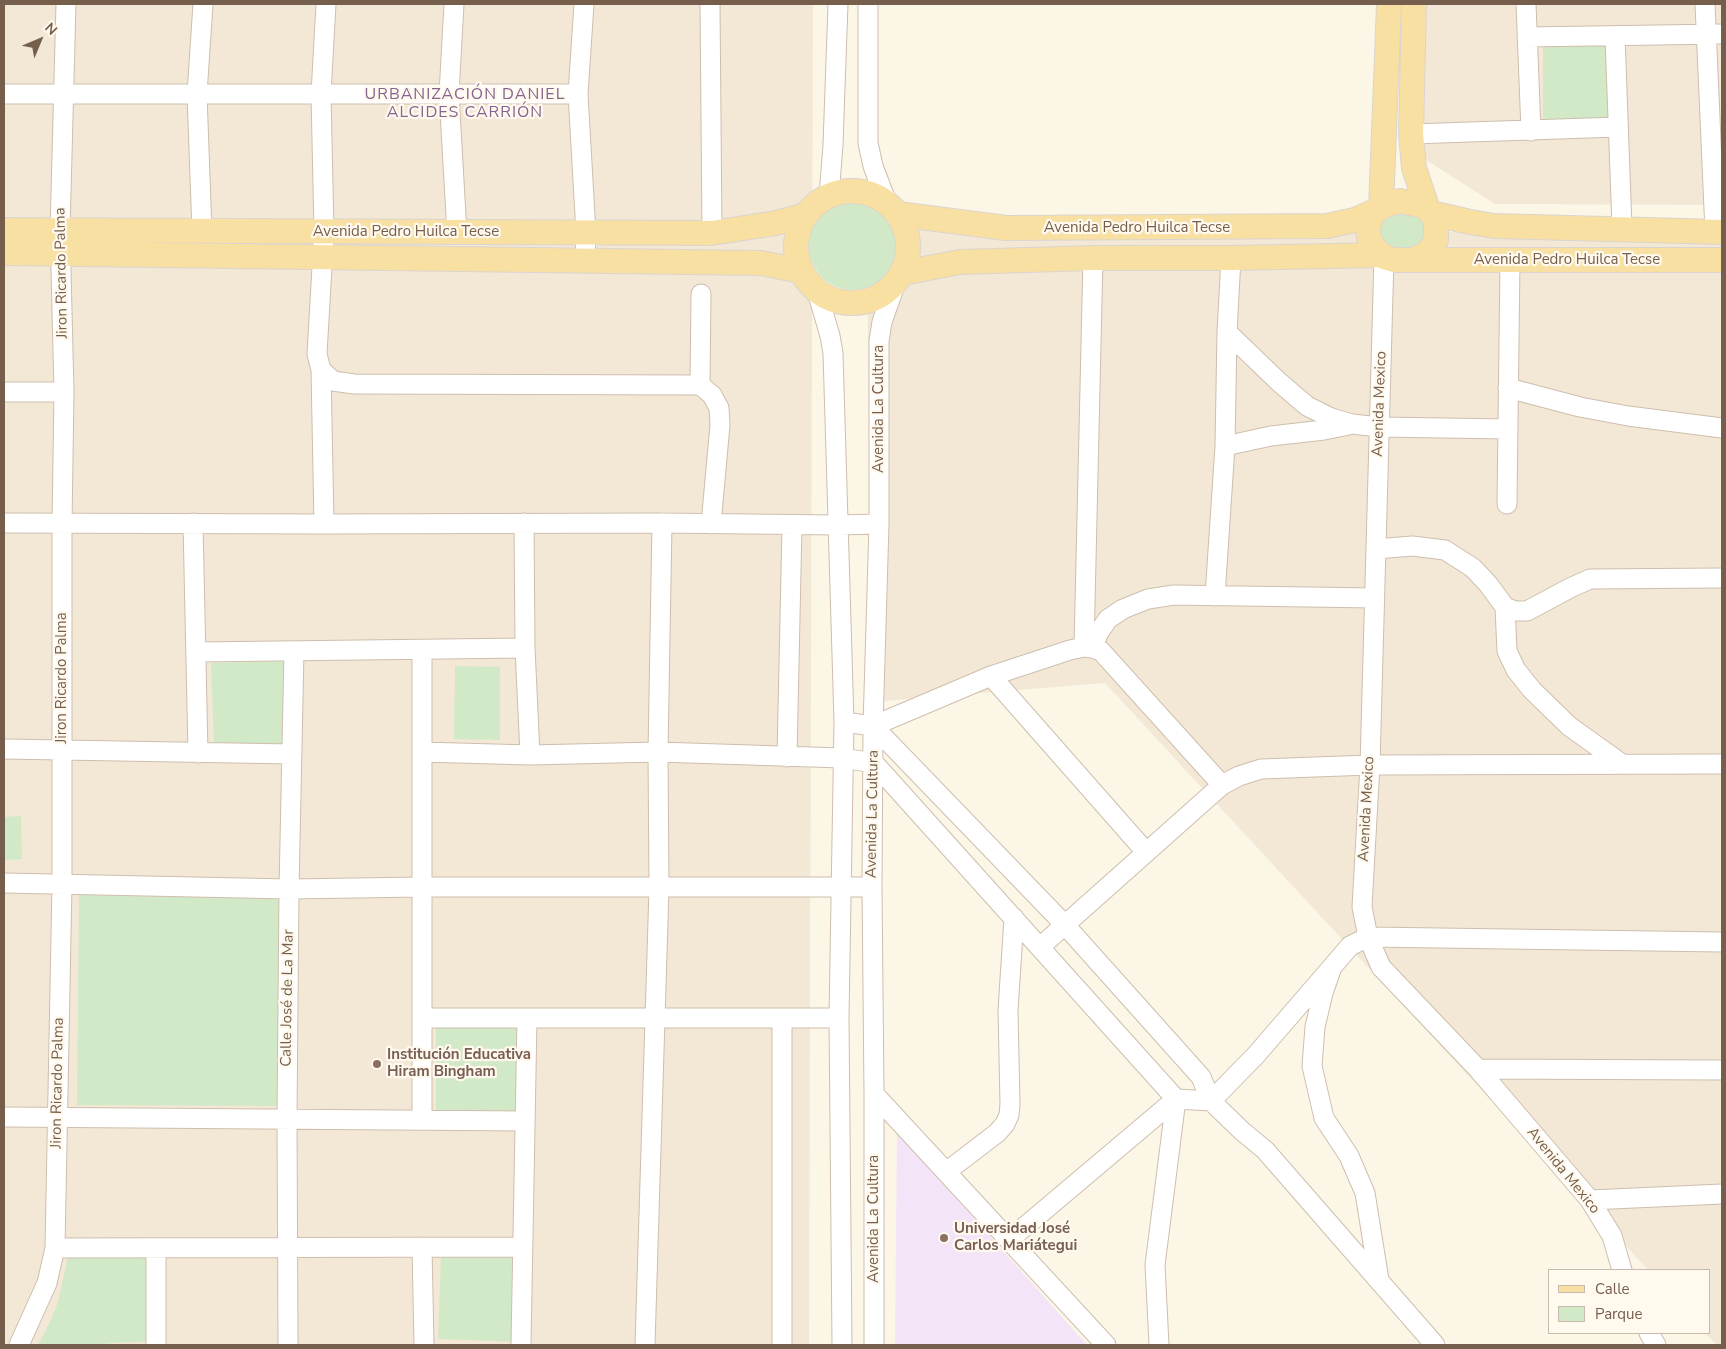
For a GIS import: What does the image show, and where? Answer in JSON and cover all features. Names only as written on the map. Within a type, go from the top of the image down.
[{"type":"main road","points":[[1378,210],[1389,4]]},
{"type":"main road","points":[[1414,4],[1411,134],[1414,168],[1430,212],[1436,222],[1436,240],[1431,249],[1424,255],[1412,260],[1394,260],[1383,256],[1374,248],[1369,238],[1368,228],[1371,218],[1378,210],[1386,205],[1400,201],[1415,204],[1430,212]]},
{"type":"main road","points":[[859,191],[874,195],[892,209],[905,228],[908,243],[907,258],[898,279],[878,297],[856,303],[842,302],[828,298],[808,282],[801,271],[797,257],[796,242],[799,228],[806,215],[816,204],[829,196],[859,191]]},
{"type":"main road","name":"Avenida Pedro Huilca Tecse","points":[[892,209],[1006,228],[1326,226],[1355,220],[1378,210]]},
{"type":"main road","name":"Avenida Pedro Huilca Tecse","points":[[1430,212],[1494,226],[1719,232]]},
{"type":"main road","name":"Avenida Pedro Huilca Tecse","points":[[4,253],[61,241],[202,232],[712,234],[776,223],[806,215]]},
{"type":"main road","name":"Avenida Pedro Huilca Tecse","points":[[4,230],[61,241],[324,258],[762,262],[801,271]]},
{"type":"main road","name":"Avenida Pedro Huilca Tecse","points":[[898,279],[960,262],[1093,258],[1383,256]]},
{"type":"main road","name":"Avenida Pedro Huilca Tecse","points":[[1412,260],[1722,260]]},
{"type":"street","name":"Jiron Ricardo Palma","points":[[19,1345],[47,1283],[55,1248],[62,883],[64,392],[61,241],[66,4]]},
{"type":"street","points":[[202,232],[197,94],[204,4]]},
{"type":"street","points":[[324,524],[321,370],[317,354],[324,258],[321,94],[326,4]]},
{"type":"street","points":[[454,4],[449,94],[457,233]]},
{"type":"street","points":[[584,4],[578,94],[586,233],[585,260]]},
{"type":"street","points":[[710,4],[712,234]]},
{"type":"street","points":[[829,196],[833,145],[838,4]]},
{"type":"street","points":[[868,4],[868,143],[873,166],[892,209]]},
{"type":"street","points":[[1526,4],[1531,131]]},
{"type":"street","points":[[1705,4],[1714,34],[1719,232]]},
{"type":"street","points":[[1527,37],[1714,34]]},
{"type":"street","points":[[1614,36],[1622,228]]},
{"type":"street","points":[[4,94],[578,94]]},
{"type":"street","points":[[1411,134],[1618,127]]},
{"type":"street","name":"Avenida Mexico","points":[[1383,256],[1370,764],[1362,907],[1368,937],[1381,967],[1478,1069],[1590,1200],[1612,1236],[1622,1269]]},
{"type":"street","points":[[1088,648],[1093,258]]},
{"type":"street","points":[[1215,596],[1225,446],[1227,332],[1231,258]]},
{"type":"street","points":[[1507,504],[1510,260]]},
{"type":"street","name":"Avenida La Cultura","points":[[874,1345],[872,887],[873,726],[879,524],[879,340],[882,322],[898,279]]},
{"type":"street","name":"Avenida La Cultura","points":[[817,291],[833,353],[844,722],[839,1018],[842,1345]]},
{"type":"street","points":[[700,385],[701,294]]},
{"type":"street","points":[[1227,332],[1307,406],[1331,418],[1352,424],[1379,428],[1508,429]]},
{"type":"street","points":[[321,370],[333,381],[354,384],[700,385],[712,395],[719,408],[720,424],[711,524]]},
{"type":"street","points":[[1508,388],[1580,407],[1628,416],[1722,428]]},
{"type":"street","points":[[4,392],[64,392]]},
{"type":"street","points":[[1225,446],[1271,436],[1324,430],[1352,424]]},
{"type":"street","points":[[4,523],[879,524]]},
{"type":"street","points":[[193,523],[198,753]]},
{"type":"street","points":[[524,523],[525,648],[530,754]]},
{"type":"street","points":[[645,1345],[659,888],[658,752],[662,523]]},
{"type":"street","points":[[787,757],[792,525]]},
{"type":"street","points":[[1376,549],[1412,546],[1445,550],[1473,568],[1505,607],[1515,611],[1527,611],[1590,579],[1722,578]]},
{"type":"street","points":[[1088,648],[1108,619],[1123,609],[1148,600],[1174,595],[1374,598]]},
{"type":"street","points":[[1505,607],[1507,651],[1516,670],[1532,690],[1569,726],[1622,764]]},
{"type":"street","points":[[196,652],[525,648]]},
{"type":"street","points":[[844,722],[873,726],[992,676],[1070,650],[1088,648],[1101,652],[1222,786]]},
{"type":"street","points":[[422,650],[422,1120]]},
{"type":"street","name":"Calle José de La Mar","points":[[288,1345],[287,1119],[294,652]]},
{"type":"street","points":[[992,676],[1146,852]]},
{"type":"street","points":[[873,726],[1065,925],[1200,1078],[1211,1101],[1265,1150],[1435,1345]]},
{"type":"street","points":[[4,749],[292,754]]},
{"type":"street","points":[[422,752],[530,754],[658,752],[842,758],[874,763],[1176,1098],[1211,1101],[1256,1056],[1350,946],[1368,937],[1722,942]]},
{"type":"street","points":[[1040,947],[1222,786],[1238,776],[1261,769],[1370,764],[1722,764]]},
{"type":"street","points":[[4,883],[290,889],[422,887],[872,887]]},
{"type":"street","points":[[946,1172],[997,1133],[1005,1124],[1009,1115],[1008,1010],[1014,918]]},
{"type":"street","points":[[1332,967],[1323,993],[1315,1027],[1312,1066],[1324,1118],[1349,1156],[1365,1193],[1379,1280]]},
{"type":"street","points":[[422,1018],[839,1018]]},
{"type":"street","points":[[522,1345],[527,1018]]},
{"type":"street","points":[[782,1018],[782,1345]]},
{"type":"street","points":[[1478,1069],[1722,1070]]},
{"type":"street","points":[[874,1094],[1106,1345]]},
{"type":"street","points":[[1009,1240],[1176,1098]]},
{"type":"street","points":[[1159,1345],[1155,1265],[1176,1098]]},
{"type":"street","points":[[4,1117],[525,1121]]},
{"type":"street","points":[[1590,1200],[1722,1194]]},
{"type":"street","points":[[422,1247],[424,1345]]},
{"type":"street","points":[[55,1248],[523,1247]]},
{"type":"street","points":[[156,1248],[156,1345]]},
{"type":"street","points":[[1649,1334],[1656,1345]]},
{"type":"shaded area","points":[[4,4],[813,4],[809,1345],[4,1345]]},
{"type":"shaded area","points":[[1407,4],[1722,4],[1722,205],[1495,204],[1423,158]]},
{"type":"shaded area","points":[[867,229],[1722,233],[1722,1345],[1717,1345],[1706,1334],[1711,1334],[1711,1269],[1647,1269],[1105,683],[871,702]]},
{"type":"shaded area","name":"Universidad José Carlos Mariátegui","points":[[897,1132],[1087,1345],[895,1345]]},
{"type":"green space","points":[[1610,42],[1612,122],[1543,124],[1543,45]]},
{"type":"green space","points":[[853,202],[870,206],[884,215],[893,229],[897,246],[893,263],[884,277],[870,286],[853,290],[836,286],[822,277],[813,263],[809,246],[813,229],[822,215],[836,206]]},
{"type":"green space","points":[[1397,212],[1422,214],[1429,240],[1407,252],[1383,245],[1377,226],[1383,218]]},
{"type":"green space","points":[[294,661],[293,746],[214,746],[211,663]]},
{"type":"green space","points":[[455,666],[500,667],[500,740],[454,739]]},
{"type":"green space","points":[[21,816],[22,859],[4,860],[4,817]]},
{"type":"green space","points":[[79,895],[287,899],[284,1106],[77,1105]]},
{"type":"green space","points":[[436,1028],[527,1028],[524,1115],[436,1114]]},
{"type":"green space","points":[[68,1256],[157,1258],[155,1341],[95,1345],[38,1345],[58,1302]]},
{"type":"green space","points":[[441,1256],[522,1257],[523,1342],[438,1339]]},
{"type":"place","name":"Institución Educativa Hiram Bingham","points":[[377,1064]]},
{"type":"place","name":"Universidad José Carlos Mariátegui","points":[[944,1238]]},
{"type":"district","name":"URBANIZACIÓN DANIEL ALCIDES CARRIÓN","points":[[465,104]]}]
